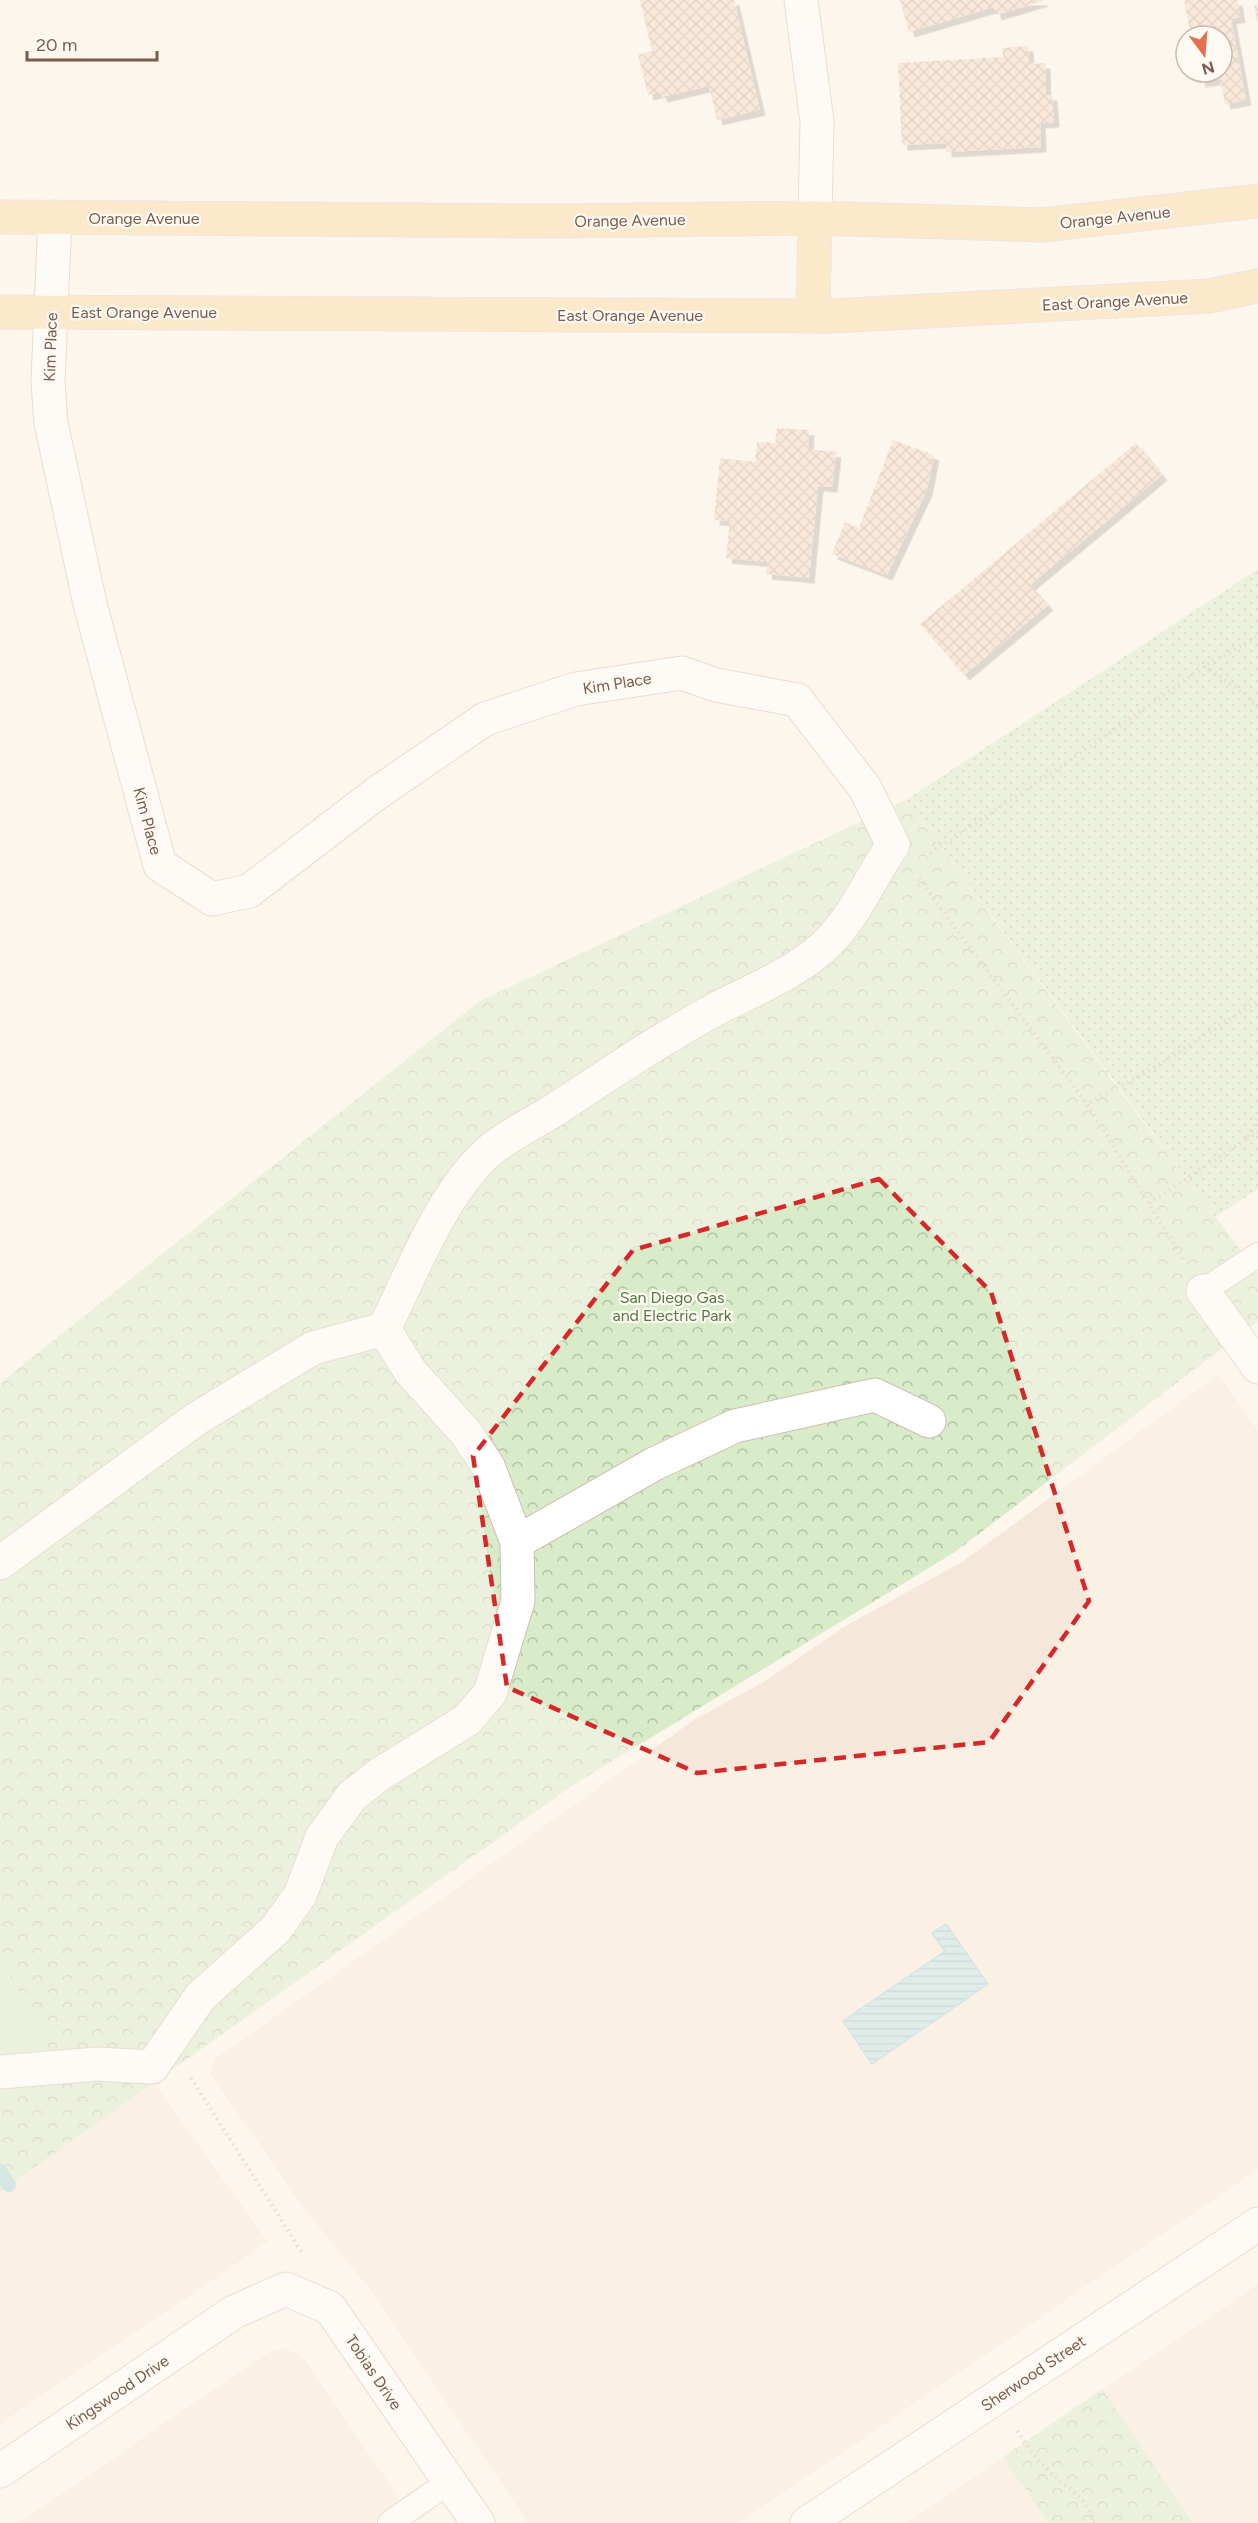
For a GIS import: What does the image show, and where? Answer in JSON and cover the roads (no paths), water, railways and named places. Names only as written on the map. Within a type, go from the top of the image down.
[{"type":"main road","name":"Orange Avenue","points":[[0,217],[546,221],[815,218],[1042,225],[1258,201]]},
{"type":"main road","points":[[813,316],[815,218]]},
{"type":"main road","name":"East Orange Avenue","points":[[0,312],[813,316],[1209,296],[1258,286]]},
{"type":"street","points":[[801,0],[817,122],[815,218]]},
{"type":"street","name":"Kim Place","points":[[55,217],[48,381],[51,423],[90,604],[160,865],[212,899],[249,891],[377,793],[485,719],[576,689],[682,673],[716,685],[797,700],[865,788],[901,856],[873,874],[853,910],[821,948],[787,972],[638,1055],[488,1152],[464,1180],[430,1236],[384,1329]]},
{"type":"street","points":[[1203,1291],[1258,1367]]},
{"type":"street","points":[[0,1563],[196,1419],[313,1348],[384,1329],[410,1371],[466,1433],[488,1466],[518,1542],[518,1601],[490,1693],[467,1720],[380,1774],[352,1796],[322,1837],[300,1895],[276,1929],[200,1997],[152,2067],[97,2064],[0,2072]]},
{"type":"street","points":[[518,1542],[654,1464],[735,1426],[875,1395],[929,1420]]},
{"type":"street","name":"Sherwood Street","points":[[807,2523],[1258,2224]]},
{"type":"street","name":"Tobias Drive","points":[[234,2312],[286,2289],[330,2308],[478,2523]]},
{"type":"street","name":"Kingswood Drive","points":[[0,2471],[234,2312]]},
{"type":"lane","points":[[1203,1291],[1258,1255]]},
{"type":"lane","points":[[390,2523],[449,2482]]},
{"type":"water","points":[[946,1924],[988,1984],[872,2064],[843,2021],[945,1951],[932,1933]]},
{"type":"waterway","points":[[0,2171],[9,2185]]},
{"type":"park label","name":"San Diego Gas and Electric Park","points":[[672,1306]]}]
